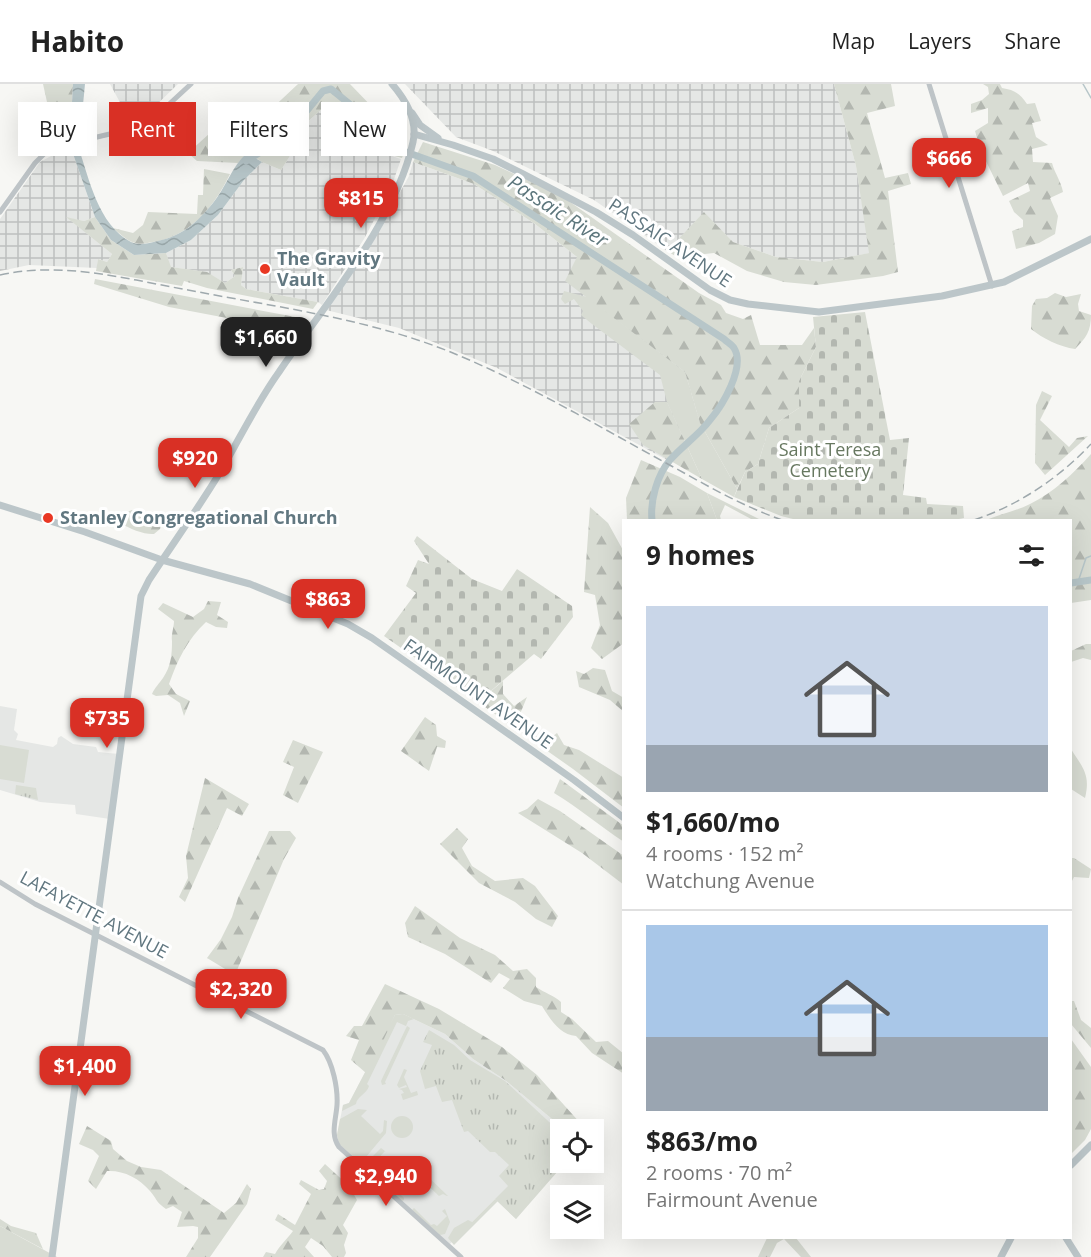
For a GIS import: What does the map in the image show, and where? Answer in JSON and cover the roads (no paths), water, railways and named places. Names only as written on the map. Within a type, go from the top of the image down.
[{"type":"main road","points":[[392,84],[424,129],[453,145]]},
{"type":"main road","points":[[52,1257],[139,603],[162,560],[210,488],[278,373],[339,288],[393,198],[407,162],[413,138],[409,109]]},
{"type":"main road","name":"PASSAIC AVENUE","points":[[413,138],[453,145],[493,159],[589,208],[633,235],[710,290],[735,302],[819,312],[942,296],[992,286],[1091,239]]},
{"type":"main road","name":"FAIRMOUNT AVENUE","points":[[0,505],[162,560],[250,584],[358,630],[574,780],[622,816]]},
{"type":"main road","points":[[1072,1164],[1091,1146]]},
{"type":"main road","points":[[1000,1257],[1010,1239]]},
{"type":"main road","points":[[1067,1239],[1078,1257]]},
{"type":"street","points":[[0,212],[38,159],[52,148],[128,129],[152,120],[191,84]]},
{"type":"street","points":[[928,84],[992,286]]},
{"type":"street","name":"LAFAYETTE AVENUE","points":[[0,882],[35,904],[94,935],[323,1050],[328,1059],[337,1092],[334,1135],[339,1148],[461,1257]]},
{"type":"water","points":[[73,84],[85,84],[83,102],[72,102]]},
{"type":"water","points":[[74,156],[81,156],[96,200],[110,224],[131,242],[138,244],[175,235],[195,222],[213,203],[244,156],[252,156],[262,162],[244,180],[218,215],[191,240],[166,253],[134,255],[111,240],[95,217]]},
{"type":"waterway","points":[[1083,84],[1091,98]]},
{"type":"waterway","name":"Passaic River","points":[[246,161],[286,136],[323,91],[331,89],[352,106],[381,143],[473,176],[731,345],[737,356],[731,386],[706,425],[665,466],[655,488],[652,519]]},
{"type":"waterway","points":[[1078,582],[1086,558],[1091,556]]},
{"type":"waterway","name":"Passaic River","points":[[1072,583],[1091,580]]},
{"type":"railway","points":[[0,275],[47,270],[94,273],[320,315],[417,340],[506,377],[715,490],[780,519]]},
{"type":"railway","points":[[977,519],[1007,507],[1037,489],[1066,468],[1091,444]]},
{"type":"place","name":"The Gravity Vault","points":[[265,269]]},
{"type":"place","name":"Stanley Congregational Church","points":[[48,518]]},
{"type":"park label","name":"Saint Teresa Cemetery","points":[[830,460]]}]
